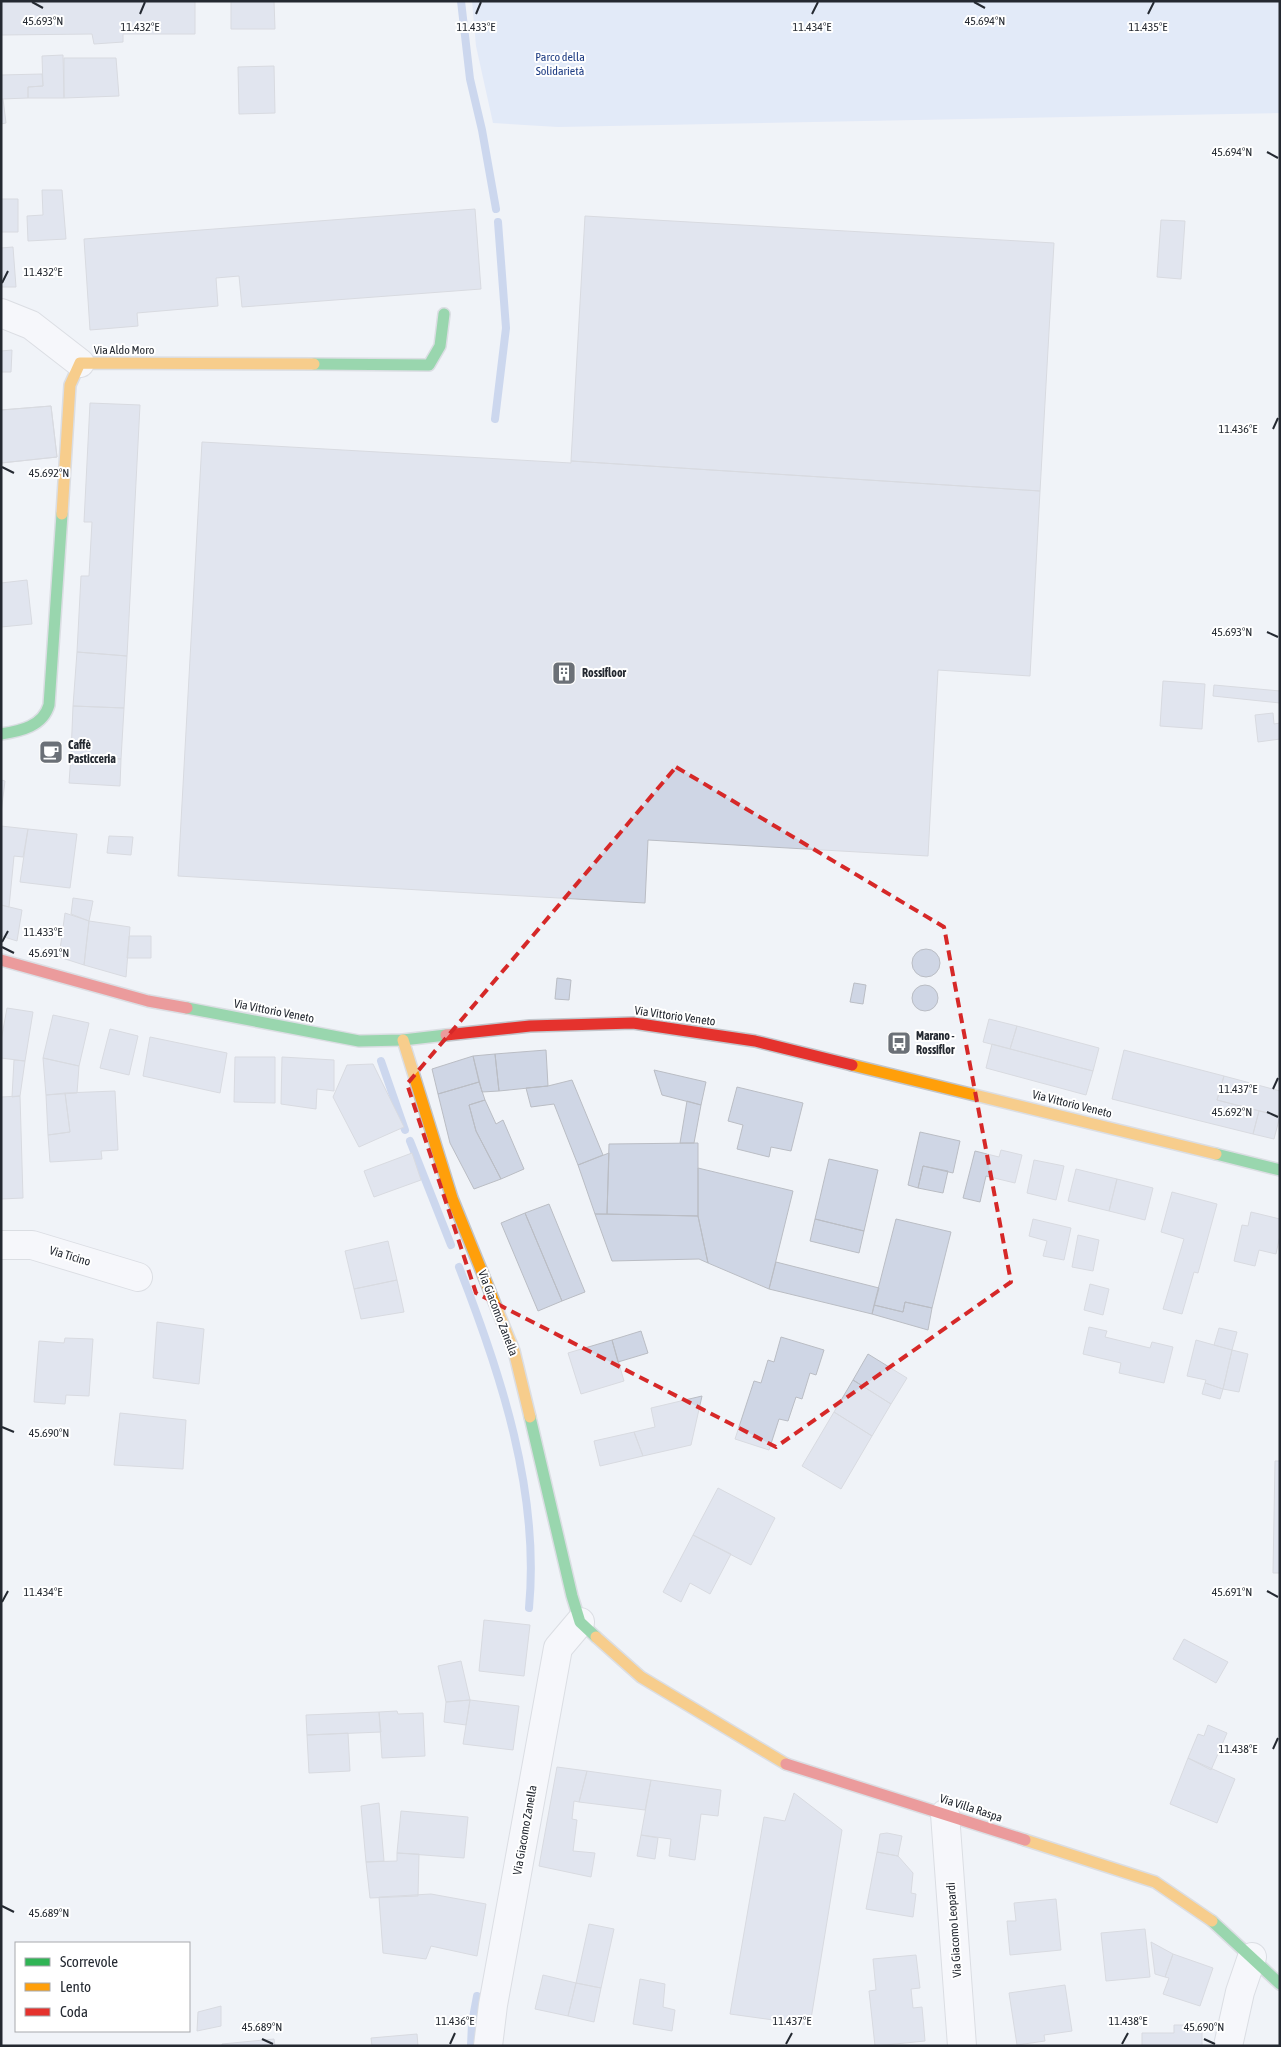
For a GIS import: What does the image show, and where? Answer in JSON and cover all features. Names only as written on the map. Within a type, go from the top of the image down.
[{"type":"street","points":[[1,313],[31,325],[80,363]]},
{"type":"street","name":"Via Aldo Moro","points":[[1,734],[33,726],[48,710],[53,673],[70,385],[80,363],[429,365],[440,346],[444,314]]},
{"type":"street","name":"Via Vittorio Veneto","points":[[1,960],[148,1001],[360,1041],[403,1040],[530,1026],[633,1023],[746,1040],[1280,1170]]},
{"type":"street","name":"Via Giacomo Zanella","points":[[403,1040],[452,1198],[514,1351],[572,1596],[580,1622],[558,1648],[493,2005],[488,2046]]},
{"type":"street","name":"Via Ticino","points":[[1,1245],[32,1245],[138,1277]]},
{"type":"street","name":"Via Villa Raspa","points":[[580,1622],[641,1677],[784,1763],[1155,1882],[1213,1922],[1280,1984]]},
{"type":"street","name":"Via Giacomo Leopardi","points":[[945,1814],[962,2046]]},
{"type":"street","points":[[1228,2046],[1240,1992],[1252,1958]]},
{"type":"highlighted area","points":[[676,767],[944,927],[1011,1282],[776,1447],[476,1293],[407,1084]]},
{"type":"green space","name":"Parco della Solidarietà","points":[[472,1],[1280,1],[1280,113],[558,127],[493,123],[476,46]]},
{"type":"building","points":[[1,1],[195,1],[195,34],[123,34],[123,42],[94,44],[92,34],[1,35]]},
{"type":"building","points":[[231,1],[274,1],[275,29],[231,29]]},
{"type":"building","points":[[63,55],[64,98],[28,98],[28,87],[43,86],[42,56]]},
{"type":"building","points":[[64,58],[116,58],[119,96],[64,98]]},
{"type":"building","points":[[274,66],[275,113],[239,114],[238,67]]},
{"type":"building","points":[[42,74],[43,86],[28,87],[28,98],[1,99],[1,75]]},
{"type":"building","points":[[1,99],[3,99],[6,123],[1,124]]},
{"type":"building","points":[[42,190],[62,190],[66,239],[28,241],[27,216],[43,215]]},
{"type":"building","points":[[1,199],[18,199],[18,232],[1,232]]},
{"type":"building","points":[[475,209],[481,289],[242,307],[239,276],[216,278],[218,306],[137,313],[138,326],[90,330],[84,239]]},
{"type":"building","points":[[585,216],[1054,243],[1040,491],[571,461]]},
{"type":"building","points":[[1161,220],[1185,221],[1181,279],[1157,277]]},
{"type":"building","points":[[13,247],[16,287],[1,287],[1,248]]},
{"type":"building","points":[[12,350],[11,372],[1,372],[1,351]]},
{"type":"building","points":[[90,403],[140,405],[127,656],[77,652],[81,576],[89,576],[92,522],[84,522]]},
{"type":"building","points":[[51,406],[57,457],[1,463],[1,410]]},
{"type":"building","points":[[51,406],[57,457],[1,463],[1,410]]},
{"type":"building","name":"Rossifloor","points":[[202,442],[571,463],[571,461],[1040,491],[1030,676],[938,670],[928,856],[648,840],[645,903],[178,876]]},
{"type":"building","points":[[27,580],[32,624],[1,627],[1,583]]},
{"type":"building","points":[[77,652],[127,656],[124,708],[73,706]]},
{"type":"building","points":[[1163,681],[1205,684],[1202,729],[1160,726]]},
{"type":"building","points":[[1214,685],[1280,691],[1280,703],[1213,696]]},
{"type":"building","points":[[73,706],[124,708],[121,759],[71,755]]},
{"type":"building","points":[[1273,713],[1274,724],[1280,723],[1280,739],[1258,742],[1255,715]]},
{"type":"building","points":[[71,755],[121,759],[120,786],[69,783]]},
{"type":"building","points":[[1,780],[5,781],[1,813]]},
{"type":"building","points":[[1,826],[28,829],[23,857],[14,856],[9,907],[1,905]]},
{"type":"building","points":[[28,829],[77,834],[70,888],[20,882]]},
{"type":"building","points":[[109,836],[133,837],[131,855],[107,853]]},
{"type":"building","points":[[73,898],[93,901],[89,921],[71,914]]},
{"type":"building","points":[[1,905],[22,910],[17,941],[1,936]]},
{"type":"building","points":[[65,913],[89,921],[84,965],[59,957]]},
{"type":"building","points":[[89,921],[130,927],[126,977],[84,965]]},
{"type":"building","points":[[129,936],[151,936],[151,958],[127,958]]},
{"type":"building","points":[[926,949],[936,953],[940,963],[936,973],[926,977],[916,973],[912,963],[916,953]]},
{"type":"building","points":[[557,978],[571,980],[569,1000],[555,999]]},
{"type":"building","points":[[854,983],[866,985],[863,1004],[850,1002]]},
{"type":"building","points":[[925,985],[934,989],[938,998],[934,1007],[925,1011],[916,1007],[912,998],[916,989]]},
{"type":"building","points":[[7,1008],[33,1012],[25,1061],[1,1058],[1,1041]]},
{"type":"building","points":[[53,1015],[89,1023],[79,1066],[43,1058]]},
{"type":"building","points":[[989,1019],[1017,1026],[1010,1049],[983,1042]]},
{"type":"building","points":[[1017,1026],[1099,1048],[1093,1071],[1010,1049]]},
{"type":"building","points":[[110,1029],[138,1036],[129,1075],[100,1068]]},
{"type":"building","points":[[150,1037],[227,1053],[220,1093],[143,1076]]},
{"type":"building","points":[[992,1044],[1093,1071],[1086,1095],[986,1068]]},
{"type":"building","points":[[546,1050],[548,1086],[499,1091],[495,1054]]},
{"type":"building","points":[[1124,1050],[1224,1076],[1217,1100],[1259,1111],[1253,1134],[1112,1099]]},
{"type":"building","points":[[495,1054],[499,1091],[482,1092],[473,1056]]},
{"type":"building","points":[[473,1056],[479,1082],[438,1094],[432,1069]]},
{"type":"building","points":[[235,1057],[275,1057],[275,1103],[234,1102]]},
{"type":"building","points":[[282,1057],[334,1060],[334,1091],[317,1089],[316,1109],[281,1104]]},
{"type":"building","points":[[43,1058],[79,1066],[77,1093],[46,1095]]},
{"type":"building","points":[[14,1060],[25,1061],[20,1096],[12,1097]]},
{"type":"building","points":[[373,1064],[404,1127],[359,1147],[333,1097],[347,1065]]},
{"type":"building","points":[[654,1070],[706,1082],[701,1105],[662,1095]]},
{"type":"building","points":[[1224,1076],[1280,1091],[1280,1116],[1217,1100]]},
{"type":"building","points":[[572,1080],[603,1155],[578,1165],[554,1104],[531,1107],[526,1088],[548,1086]]},
{"type":"building","points":[[479,1082],[485,1100],[469,1105],[476,1131],[501,1179],[474,1189],[450,1143],[438,1094]]},
{"type":"building","points":[[737,1087],[803,1103],[791,1151],[771,1147],[769,1157],[737,1149],[743,1125],[728,1121]]},
{"type":"building","points":[[115,1091],[118,1150],[101,1151],[102,1159],[50,1162],[48,1135],[70,1132],[65,1093]]},
{"type":"building","points":[[65,1093],[70,1132],[48,1135],[46,1095]]},
{"type":"building","points":[[20,1096],[23,1198],[1,1199],[1,1097]]},
{"type":"building","points":[[485,1100],[496,1124],[503,1120],[524,1169],[501,1179],[476,1131],[469,1105]]},
{"type":"building","points":[[687,1101],[701,1105],[694,1143],[680,1143]]},
{"type":"building","points":[[1259,1111],[1280,1116],[1274,1139],[1253,1134]]},
{"type":"building","points":[[920,1132],[960,1141],[953,1173],[923,1166],[918,1188],[908,1185]]},
{"type":"building","points":[[698,1143],[698,1216],[607,1214],[609,1144]]},
{"type":"building","points":[[1001,1150],[1022,1155],[1015,1183],[986,1176],[980,1202],[963,1198],[975,1151],[999,1157]]},
{"type":"building","points":[[412,1153],[421,1180],[374,1197],[364,1171]]},
{"type":"building","points":[[609,1153],[607,1214],[595,1214],[578,1165]]},
{"type":"building","points":[[829,1159],[878,1170],[864,1231],[815,1219]]},
{"type":"building","points":[[1034,1160],[1064,1166],[1056,1200],[1027,1193]]},
{"type":"building","points":[[923,1166],[948,1171],[943,1193],[918,1188]]},
{"type":"building","points":[[698,1168],[793,1191],[769,1289],[708,1263],[698,1216]]},
{"type":"building","points":[[1076,1169],[1117,1179],[1109,1211],[1068,1201]]},
{"type":"building","points":[[1117,1179],[1153,1188],[1145,1220],[1109,1211]]},
{"type":"building","points":[[1172,1192],[1217,1204],[1198,1273],[1194,1272],[1182,1314],[1163,1309],[1184,1239],[1161,1232]]},
{"type":"building","points":[[549,1204],[585,1292],[562,1301],[525,1213]]},
{"type":"building","points":[[1251,1212],[1280,1219],[1280,1235],[1276,1254],[1259,1250],[1255,1266],[1234,1261],[1242,1225],[1248,1226]]},
{"type":"building","points":[[525,1213],[562,1301],[538,1311],[501,1223]]},
{"type":"building","points":[[595,1214],[698,1216],[708,1263],[699,1259],[612,1261]]},
{"type":"building","points":[[815,1219],[864,1231],[859,1253],[810,1241]]},
{"type":"building","points":[[896,1219],[951,1232],[932,1308],[905,1302],[903,1312],[874,1305]]},
{"type":"building","points":[[1033,1219],[1071,1228],[1064,1260],[1043,1256],[1047,1241],[1029,1236]]},
{"type":"building","points":[[1078,1235],[1099,1240],[1093,1271],[1072,1267]]},
{"type":"building","points":[[388,1241],[397,1280],[354,1289],[345,1251]]},
{"type":"building","points":[[776,1262],[879,1288],[872,1314],[769,1289]]},
{"type":"building","points":[[397,1280],[404,1312],[361,1319],[354,1289]]},
{"type":"building","points":[[1090,1284],[1109,1289],[1103,1315],[1084,1310]]},
{"type":"building","points":[[905,1302],[932,1308],[928,1330],[872,1314],[874,1305],[903,1312]]},
{"type":"building","points":[[157,1322],[204,1329],[199,1384],[153,1378]]},
{"type":"building","points":[[1089,1327],[1107,1331],[1105,1337],[1150,1348],[1152,1342],[1173,1347],[1164,1383],[1119,1373],[1121,1363],[1083,1354]]},
{"type":"building","points":[[1219,1328],[1237,1332],[1232,1350],[1214,1345]]},
{"type":"building","points":[[641,1331],[648,1353],[618,1362],[612,1340]]},
{"type":"building","points":[[781,1337],[824,1350],[816,1375],[810,1373],[802,1399],[796,1397],[788,1421],[779,1419],[769,1450],[735,1439],[754,1381],[761,1383],[768,1360],[774,1362]]},
{"type":"building","points":[[65,1338],[93,1339],[89,1396],[66,1395],[65,1404],[34,1402],[39,1341],[64,1343]]},
{"type":"building","points":[[612,1340],[624,1381],[581,1394],[568,1353]]},
{"type":"building","points":[[1196,1340],[1232,1350],[1223,1389],[1205,1383],[1206,1380],[1187,1376]]},
{"type":"building","points":[[1232,1350],[1248,1354],[1239,1392],[1223,1389]]},
{"type":"building","points":[[868,1354],[907,1378],[891,1404],[853,1380]]},
{"type":"building","points":[[853,1380],[891,1404],[872,1436],[834,1412]]},
{"type":"building","points":[[1205,1383],[1223,1389],[1220,1399],[1202,1394]]},
{"type":"building","points":[[702,1396],[691,1445],[643,1456],[634,1432],[655,1427],[651,1408]]},
{"type":"building","points":[[834,1412],[872,1436],[841,1489],[802,1466]]},
{"type":"building","points":[[120,1413],[186,1420],[183,1469],[114,1465]]},
{"type":"building","points":[[634,1432],[643,1456],[600,1466],[594,1441]]},
{"type":"building","points":[[1275,1461],[1280,1461],[1280,1573],[1273,1573]]},
{"type":"building","points":[[718,1488],[775,1518],[751,1565],[693,1535]]},
{"type":"building","points":[[693,1535],[731,1554],[710,1594],[690,1583],[681,1602],[663,1592]]},
{"type":"building","points":[[484,1620],[530,1625],[524,1676],[479,1671]]},
{"type":"building","points":[[1184,1639],[1228,1662],[1216,1683],[1173,1659]]},
{"type":"building","points":[[461,1661],[470,1700],[446,1702],[438,1666]]},
{"type":"building","points":[[470,1700],[466,1725],[444,1722],[446,1702]]},
{"type":"building","points":[[470,1700],[519,1706],[513,1750],[463,1744]]},
{"type":"building","points":[[397,1711],[398,1714],[423,1713],[425,1756],[382,1758],[379,1712]]},
{"type":"building","points":[[379,1712],[381,1732],[307,1735],[306,1715]]},
{"type":"building","points":[[1208,1725],[1227,1733],[1211,1770],[1188,1758],[1198,1734],[1204,1736]]},
{"type":"building","points":[[348,1733],[350,1771],[309,1773],[307,1735]]},
{"type":"building","points":[[1188,1758],[1235,1779],[1217,1823],[1170,1804]]},
{"type":"building","points":[[557,1767],[587,1771],[579,1802],[574,1801],[572,1819],[577,1820],[573,1851],[595,1853],[591,1877],[539,1866]]},
{"type":"building","points":[[587,1771],[651,1780],[645,1810],[579,1802]]},
{"type":"building","points":[[651,1780],[721,1790],[718,1816],[701,1814],[695,1860],[669,1856],[671,1839],[641,1835]]},
{"type":"building","points":[[794,1793],[842,1830],[810,2025],[730,2014],[764,1817],[785,1821]]},
{"type":"building","points":[[379,1803],[384,1861],[366,1862],[361,1806]]},
{"type":"building","points":[[401,1811],[468,1817],[464,1858],[397,1853]]},
{"type":"building","points":[[887,1833],[902,1836],[898,1856],[877,1852],[880,1834]]},
{"type":"building","points":[[641,1835],[658,1838],[655,1859],[637,1856]]},
{"type":"building","points":[[877,1852],[898,1856],[913,1873],[911,1893],[916,1894],[913,1917],[866,1909]]},
{"type":"building","points":[[397,1853],[419,1854],[418,1896],[370,1898],[366,1862],[397,1861]]},
{"type":"building","points":[[431,1894],[486,1904],[477,1956],[431,1946],[426,1959],[383,1953],[379,1897]]},
{"type":"building","points":[[1056,1899],[1061,1950],[1010,1955],[1007,1921],[1016,1921],[1014,1903]]},
{"type":"building","points":[[589,1924],[614,1929],[601,1988],[576,1983]]},
{"type":"building","points":[[1145,1929],[1150,1977],[1106,1981],[1101,1933]]},
{"type":"building","points":[[1151,1942],[1173,1954],[1165,1977],[1155,1974]]},
{"type":"building","points":[[1173,1954],[1213,1968],[1200,2006],[1163,1994],[1169,1978],[1165,1977]]},
{"type":"building","points":[[916,1955],[920,1988],[911,1989],[913,2008],[922,2007],[925,2041],[875,2046],[869,1991],[876,1990],[873,1959]]},
{"type":"building","points":[[543,1975],[576,1983],[568,2016],[535,2009]]},
{"type":"building","points":[[640,1979],[665,1984],[663,2007],[675,2010],[672,2031],[633,2024]]},
{"type":"building","points":[[576,1983],[601,1988],[594,2022],[568,2016]]},
{"type":"building","points":[[1065,1985],[1072,2031],[1044,2035],[1045,2041],[1017,2045],[1009,1993]]},
{"type":"building","points":[[221,2006],[221,2026],[197,2031],[198,2012]]},
{"type":"building","points":[[1174,2025],[1202,2025],[1202,2046],[1142,2046],[1142,2033],[1174,2033]]},
{"type":"building","points":[[417,2034],[418,2046],[372,2046],[371,2038]]},
{"type":"building","points":[[274,2039],[275,2046],[222,2046],[222,2044]]},
{"type":"waterway","points":[[461,1],[470,79],[482,130],[496,209]]},
{"type":"waterway","points":[[495,419],[506,328],[498,222]]},
{"type":"waterway","points":[[381,1061],[405,1130]]},
{"type":"waterway","points":[[410,1141],[451,1245]]},
{"type":"waterway","points":[[459,1267],[503,1392],[523,1478],[529,1521],[531,1565],[529,1608]]},
{"type":"waterway","points":[[471,2046],[472,2023],[477,1996]]},
{"type":"traffic: fast","points":[[314,364],[429,365],[440,346],[444,314]]},
{"type":"traffic: fast","points":[[1,734],[23,729],[36,723],[42,718],[49,705],[62,514]]},
{"type":"traffic: fast","points":[[187,1008],[359,1041],[403,1040],[446,1035]]},
{"type":"traffic: fast","points":[[1216,1154],[1280,1170]]},
{"type":"traffic: fast","points":[[530,1417],[572,1596],[580,1622],[596,1637]]},
{"type":"traffic: fast","points":[[1212,1921],[1280,1984]]},
{"type":"traffic: slow","points":[[62,514],[70,385],[80,363],[314,364]]},
{"type":"traffic: slow","points":[[403,1040],[452,1198],[514,1351],[530,1417]]},
{"type":"traffic: slow","points":[[852,1065],[1216,1154]]},
{"type":"traffic: slow","points":[[596,1637],[641,1677],[786,1764]]},
{"type":"traffic: slow","points":[[1025,1840],[1155,1882],[1212,1921]]},
{"type":"traffic: jam","points":[[1,960],[148,1001],[187,1008]]},
{"type":"traffic: jam","points":[[446,1035],[530,1026],[633,1023],[755,1041],[852,1065]]},
{"type":"traffic: jam","points":[[786,1764],[1025,1840]]},
{"type":"place","name":"Rossifloor","points":[[564,673]]},
{"type":"place","name":"Caffè Pasticceria","points":[[51,752]]},
{"type":"place","name":"Marano - Rossiflor","points":[[899,1043]]}]
